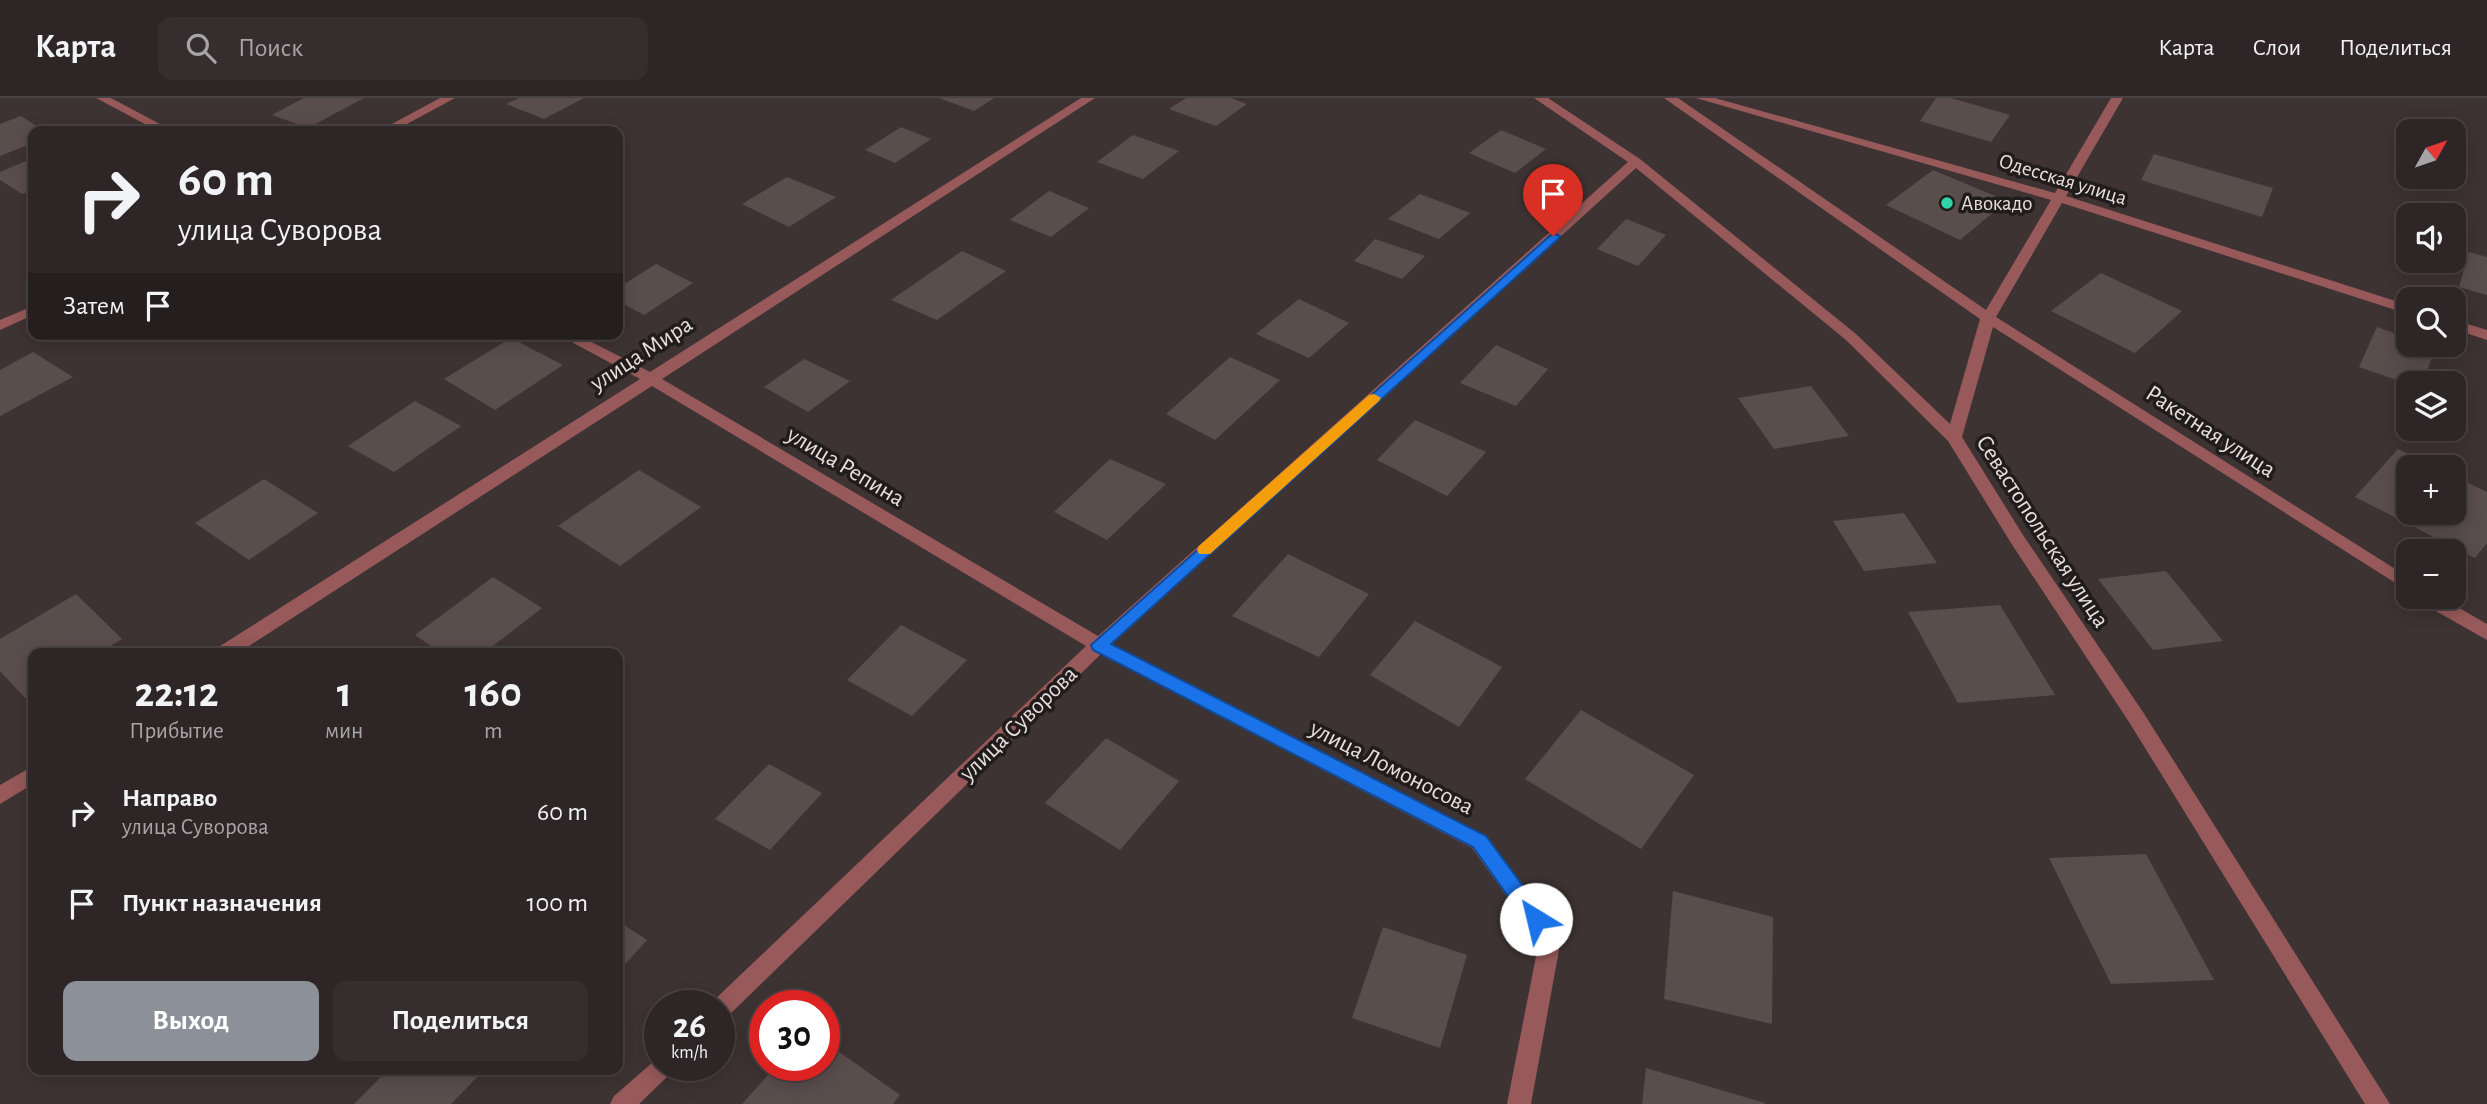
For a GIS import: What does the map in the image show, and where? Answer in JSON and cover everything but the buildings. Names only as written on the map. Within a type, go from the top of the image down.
[{"type":"street","points":[[102,98],[157,126]]},
{"type":"street","points":[[395,126],[449,98]]},
{"type":"street","name":"улица Мира","points":[[230,648],[1089,98]]},
{"type":"street","name":"Севастопольская улица","points":[[1540,98],[1636,162],[1851,337],[1954,437],[2017,539],[2136,717],[2378,1104]]},
{"type":"street","name":"Ракетная улица","points":[[1670,98],[1988,318],[2396,577]]},
{"type":"street","name":"Одесская улица","points":[[1702,98],[2059,198],[2396,306]]},
{"type":"street","points":[[1954,437],[1988,318],[2117,98]]},
{"type":"street","name":"улица Суворова","points":[[735,995],[1099,645],[1636,162]]},
{"type":"street","points":[[0,326],[28,312]]},
{"type":"street","points":[[2466,328],[2487,335]]},
{"type":"street","name":"улица Репина","points":[[576,340],[650,378],[1099,645]]},
{"type":"street","points":[[2446,609],[2487,633]]},
{"type":"street","name":"улица Ломоносова","points":[[1099,645],[1479,842],[1550,939],[1519,1104]]},
{"type":"street","points":[[0,796],[28,777]]},
{"type":"street","points":[[622,1104],[646,1081]]},
{"type":"slow traffic","points":[[1205,550],[1374,398]]},
{"type":"place","name":"Авокадо","points":[[1947,203]]},
{"type":"route","points":[[1536,919],[1479,842],[1099,645],[1553,236]]}]
